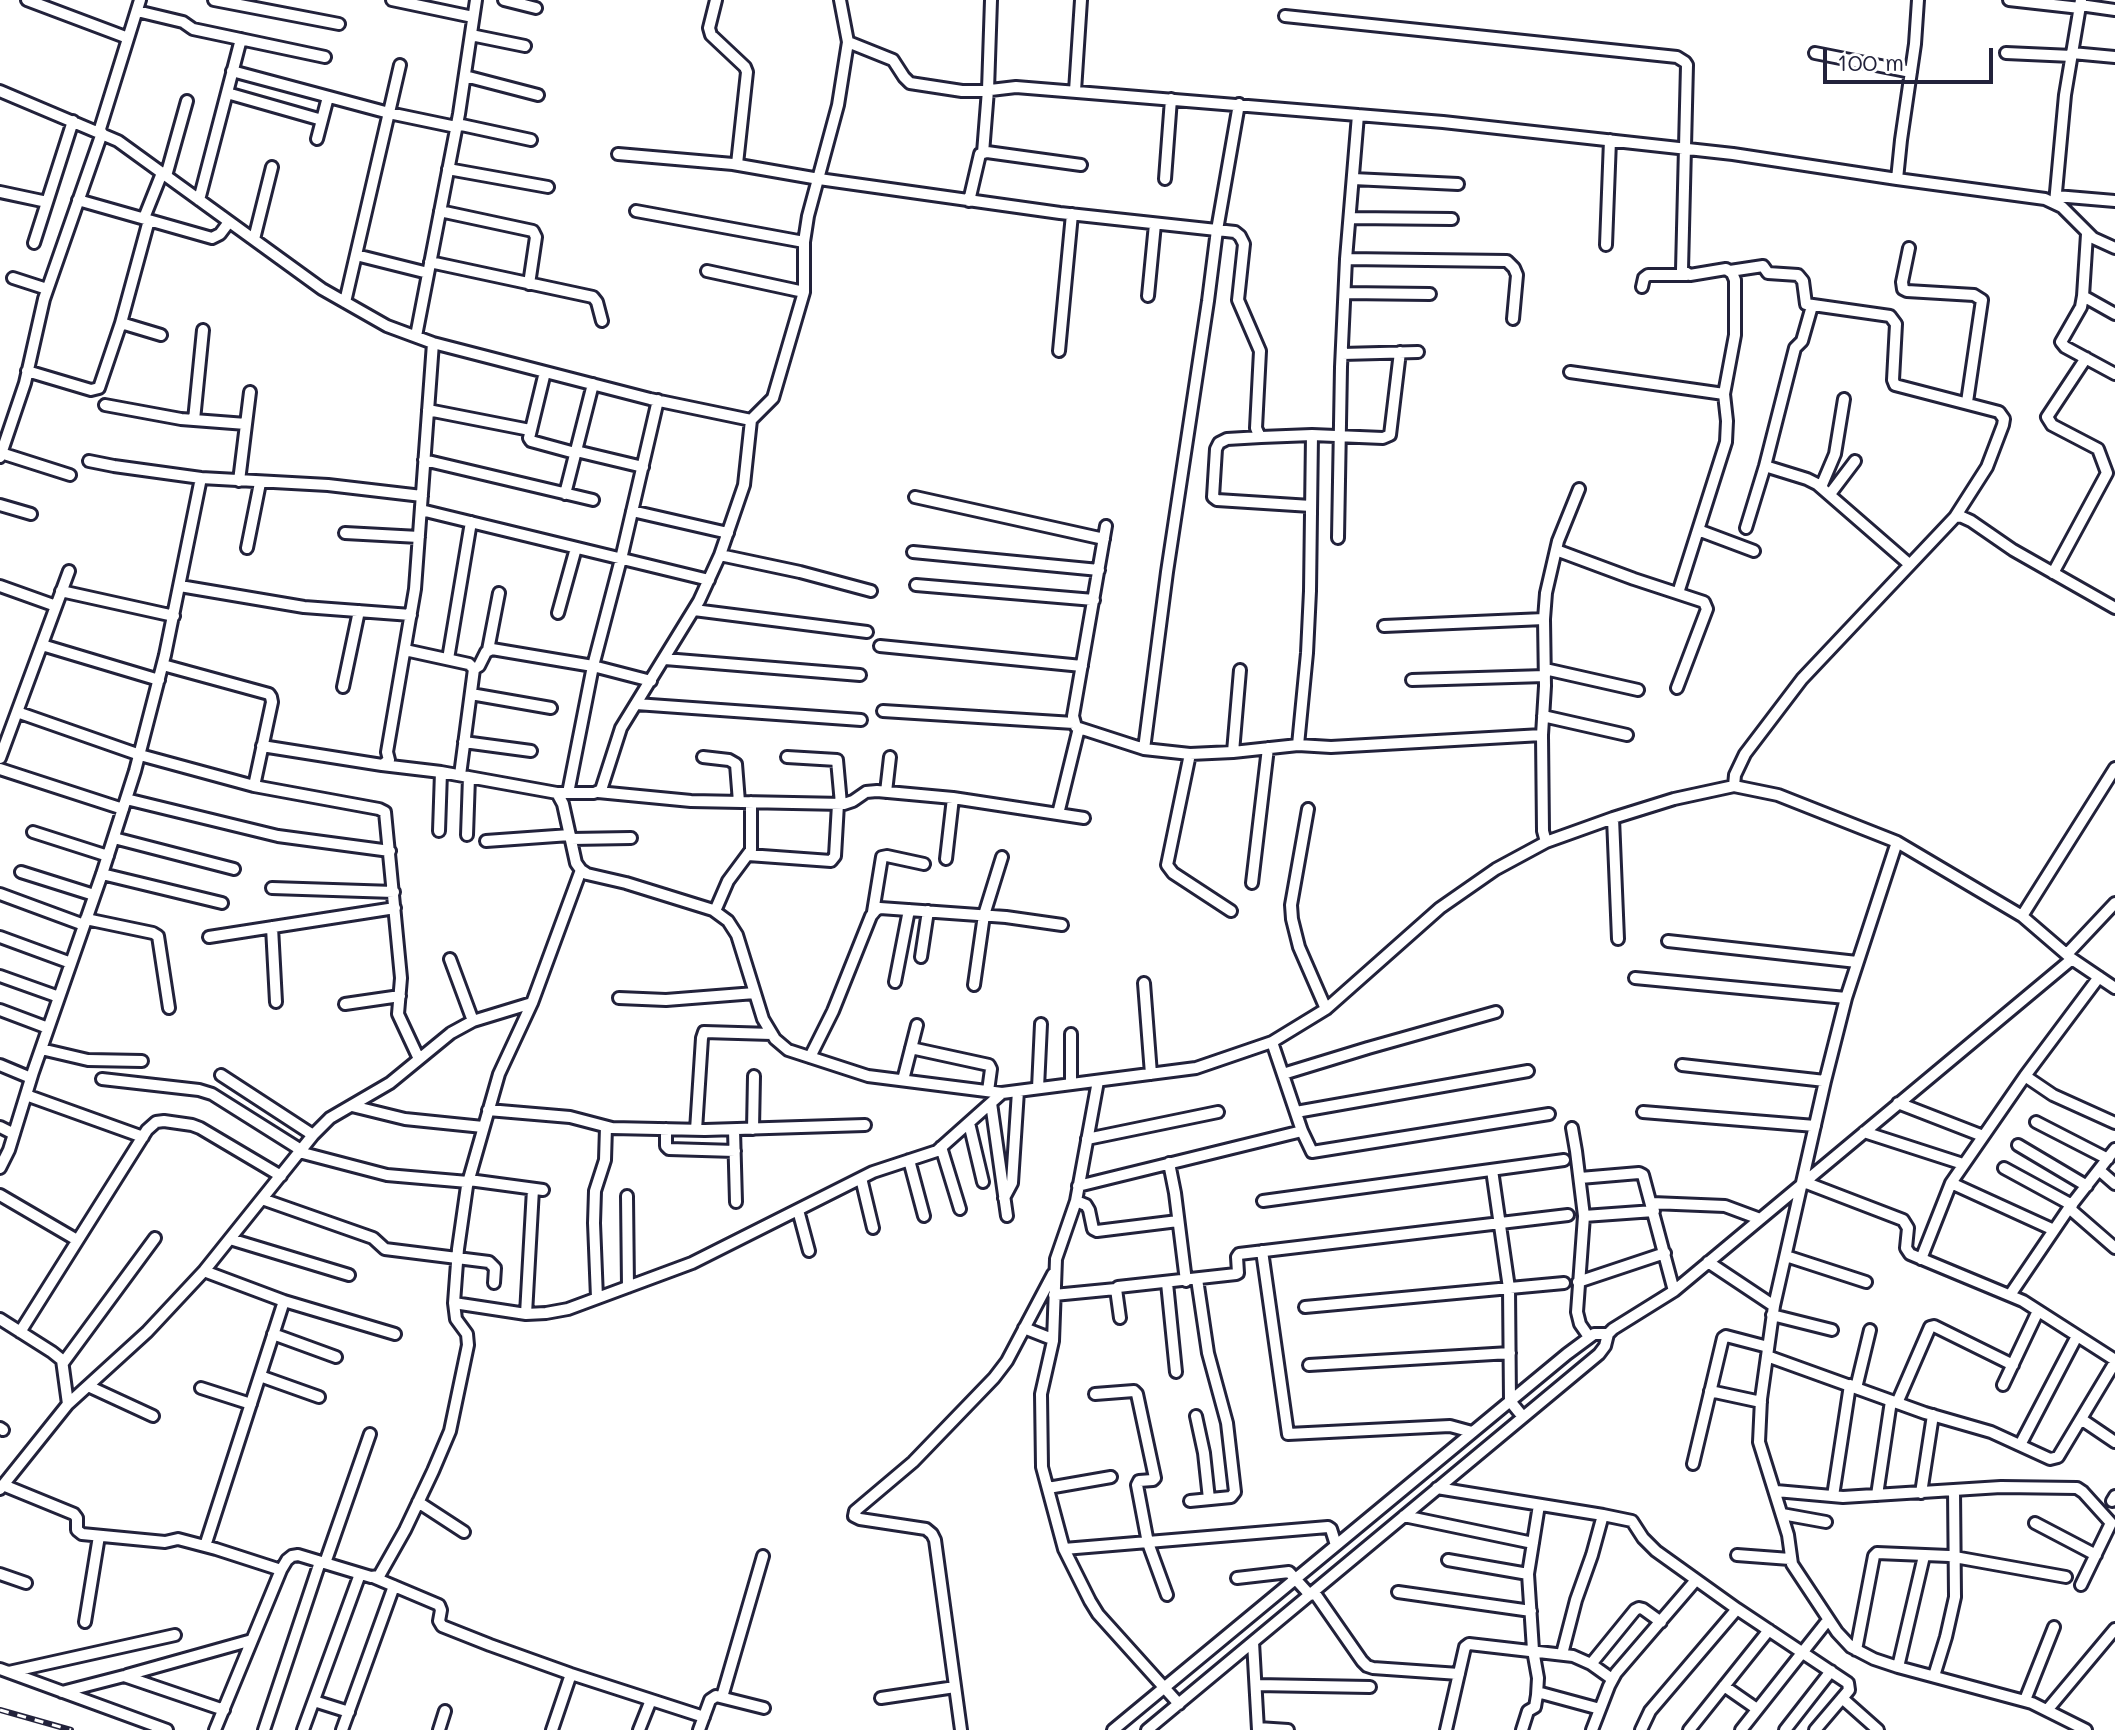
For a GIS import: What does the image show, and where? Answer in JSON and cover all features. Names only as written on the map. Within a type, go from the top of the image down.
[{"type":"street","points":[[27,0],[128,38]]},
{"type":"street","points":[[214,0],[339,24]]},
{"type":"street","points":[[392,0],[473,17]]},
{"type":"street","points":[[416,336],[465,76],[476,0]]},
{"type":"street","points":[[504,0],[536,8]]},
{"type":"street","points":[[716,0],[709,28],[711,35],[747,72],[737,164]]},
{"type":"street","points":[[598,792],[621,728],[665,659],[709,580],[744,485],[751,420],[773,398],[804,292],[804,242],[808,216],[838,105],[848,42],[840,0]]},
{"type":"street","points":[[983,153],[991,0]]},
{"type":"street","points":[[1075,91],[1081,0]]},
{"type":"street","points":[[1897,179],[1918,0]]},
{"type":"street","points":[[2009,0],[2081,4],[2115,10]]},
{"type":"street","points":[[2081,4],[2065,95],[2056,200],[2087,234],[2115,248]]},
{"type":"street","points":[[70,475],[1,455],[27,371],[47,289],[100,132],[138,5],[183,22],[193,29],[325,57]]},
{"type":"street","points":[[1285,16],[1682,59],[1687,65],[1682,270],[1687,275]]},
{"type":"street","points":[[471,35],[525,46]]},
{"type":"street","points":[[199,200],[241,39]]},
{"type":"street","points":[[848,42],[893,60],[910,83],[962,91],[1016,87],[1443,122],[1685,149],[2045,199],[2115,201]]},
{"type":"street","points":[[1815,53],[1911,72]]},
{"type":"street","points":[[2006,53],[2115,57]]},
{"type":"street","points":[[345,302],[400,65]]},
{"type":"street","points":[[232,71],[389,113],[531,140]]},
{"type":"street","points":[[465,76],[538,95]]},
{"type":"street","points":[[0,91],[118,141],[322,289],[387,326],[433,343],[545,372],[751,420]]},
{"type":"street","points":[[227,93],[322,120]]},
{"type":"street","points":[[317,139],[328,97]]},
{"type":"street","points":[[1165,179],[1171,99]]},
{"type":"street","points":[[27,371],[91,390],[102,384],[147,219],[187,101]]},
{"type":"street","points":[[1144,749],[1217,230],[1239,104]]},
{"type":"street","points":[[1338,538],[1346,259],[1358,115]]},
{"type":"street","points":[[34,243],[73,121]]},
{"type":"street","points":[[1606,245],[1610,140]]},
{"type":"street","points":[[969,201],[978,156],[983,153],[1081,165]]},
{"type":"street","points":[[618,154],[737,164],[969,201],[1235,232],[1244,244],[1237,296],[1260,346],[1256,428],[1261,437]]},
{"type":"street","points":[[254,239],[272,167]]},
{"type":"street","points":[[448,169],[548,187]]},
{"type":"street","points":[[1353,179],[1458,184]]},
{"type":"street","points":[[0,192],[47,202]]},
{"type":"street","points":[[78,200],[212,238],[220,234],[229,222]]},
{"type":"street","points":[[440,211],[533,231],[536,237],[529,284]]},
{"type":"street","points":[[636,211],[804,242]]},
{"type":"street","points":[[1059,351],[1072,214]]},
{"type":"street","points":[[1350,218],[1452,219]]},
{"type":"street","points":[[1148,296],[1155,224]]},
{"type":"street","points":[[2087,234],[2081,307],[2061,342],[2115,374]]},
{"type":"street","points":[[1909,248],[1903,289],[1974,295],[1982,300],[1967,402]]},
{"type":"street","points":[[356,255],[593,297],[602,321]]},
{"type":"street","points":[[1346,259],[1507,261],[1517,275],[1513,319]]},
{"type":"street","points":[[1642,287],[1648,275],[1687,275],[1763,266],[1768,273],[1798,275],[1803,281],[1804,303],[1893,318],[1896,324],[1895,385],[1967,402],[1999,412],[2004,419],[1987,467],[1955,517],[1827,651],[1785,700],[1745,754],[1735,775],[1734,786]]},
{"type":"street","points":[[707,271],[804,292]]},
{"type":"street","points":[[1678,593],[1726,442],[1724,394],[1735,344],[1735,280],[1730,271]]},
{"type":"street","points":[[13,278],[47,289]]},
{"type":"street","points":[[1345,293],[1430,294]]},
{"type":"street","points":[[2083,296],[2115,314]]},
{"type":"street","points":[[1746,528],[1795,348],[1802,341],[1812,306]]},
{"type":"street","points":[[121,323],[161,335]]},
{"type":"street","points":[[194,420],[203,330]]},
{"type":"street","points":[[382,765],[389,760],[387,752],[411,615],[433,343]]},
{"type":"street","points":[[1311,506],[1213,497],[1219,443],[1227,439],[1261,437],[1312,435],[1383,438],[1390,435],[1400,352]]},
{"type":"street","points":[[1342,354],[1418,352]]},
{"type":"street","points":[[2053,573],[2107,473],[2098,449],[2052,425],[2047,417],[2086,358]]},
{"type":"street","points":[[545,372],[528,435],[531,441],[643,467]]},
{"type":"street","points":[[1570,372],[1724,394]]},
{"type":"street","points":[[565,494],[593,384]]},
{"type":"street","points":[[239,481],[250,392]]},
{"type":"street","points":[[1826,491],[1844,399]]},
{"type":"street","points":[[658,400],[561,798],[576,863],[581,870],[715,911],[728,921],[737,935],[763,1019],[775,1039],[788,1050],[868,1076],[990,1097],[1196,1068],[1272,1042],[1326,1009],[1428,919],[1496,869],[1546,842],[1674,799],[1734,786],[1778,795],[1897,842],[2022,916],[2069,956],[2115,988]]},
{"type":"street","points":[[105,405],[194,420],[246,424]]},
{"type":"street","points":[[428,410],[530,430]]},
{"type":"street","points":[[1298,745],[1307,653],[1312,435]]},
{"type":"street","points":[[424,460],[593,500]]},
{"type":"street","points":[[89,461],[201,478],[328,485],[422,496]]},
{"type":"street","points":[[1826,491],[1855,461]]},
{"type":"street","points":[[1765,466],[1807,479],[1826,491],[1909,564]]},
{"type":"street","points":[[0,1168],[9,1150],[140,755],[174,616],[201,478]]},
{"type":"street","points":[[247,548],[260,483]]},
{"type":"street","points":[[1546,842],[1543,831],[1542,735],[1546,593],[1556,550],[1579,489]]},
{"type":"street","points":[[915,497],[1104,539]]},
{"type":"street","points":[[0,505],[31,514]]},
{"type":"street","points":[[421,510],[709,580]]},
{"type":"street","points":[[632,511],[728,533]]},
{"type":"street","points":[[1955,517],[1971,521],[2013,550],[2115,608]]},
{"type":"street","points":[[448,659],[471,522]]},
{"type":"street","points":[[1058,814],[1076,726],[1073,716],[1106,526]]},
{"type":"street","points":[[1698,530],[1754,551]]},
{"type":"street","points":[[345,533],[419,537]]},
{"type":"street","points":[[558,613],[576,548]]},
{"type":"street","points":[[1556,550],[1704,602],[1707,609],[1677,688]]},
{"type":"street","points":[[913,552],[1099,570]]},
{"type":"street","points":[[720,555],[871,591]]},
{"type":"street","points":[[0,758],[69,571]]},
{"type":"street","points":[[916,585],[1094,600]]},
{"type":"street","points":[[0,586],[56,606]]},
{"type":"street","points":[[180,586],[292,606],[411,615]]},
{"type":"street","points":[[61,591],[174,616]]},
{"type":"street","points":[[474,669],[488,650],[499,593]]},
{"type":"street","points":[[694,610],[867,632]]},
{"type":"street","points":[[343,687],[359,611]]},
{"type":"street","points":[[1384,626],[1544,619]]},
{"type":"street","points":[[42,645],[159,680]]},
{"type":"street","points":[[880,646],[1082,666]]},
{"type":"street","points":[[405,650],[469,664],[474,669]]},
{"type":"street","points":[[488,650],[593,666],[651,681]]},
{"type":"street","points":[[665,659],[860,675]]},
{"type":"street","points":[[163,665],[269,694],[272,702],[254,786]]},
{"type":"street","points":[[467,835],[464,742],[474,669]]},
{"type":"street","points":[[1233,752],[1240,670]]},
{"type":"street","points":[[1412,680],[1545,673],[1638,690]]},
{"type":"street","points":[[471,694],[551,708]]},
{"type":"street","points":[[636,704],[861,720]]},
{"type":"street","points":[[883,711],[1076,726],[1144,749],[1190,754],[1298,745],[1331,747],[1542,735]]},
{"type":"street","points":[[17,712],[140,755],[254,786],[383,810],[387,815],[401,978],[398,1014],[419,1059]]},
{"type":"street","points":[[1543,716],[1627,735]]},
{"type":"street","points":[[0,722],[12,726]]},
{"type":"street","points":[[464,742],[531,751]]},
{"type":"street","points":[[262,746],[562,793],[598,792],[695,801],[840,804],[853,801],[870,790],[953,798],[1084,818]]},
{"type":"street","points":[[1252,883],[1268,748]]},
{"type":"street","points":[[1190,754],[1167,865],[1173,873],[1231,911]]},
{"type":"street","points":[[703,757],[729,760],[736,764],[739,802]]},
{"type":"street","points":[[748,855],[834,860],[840,804],[839,763],[837,760],[787,757]]},
{"type":"street","points":[[886,792],[890,757]]},
{"type":"street","points":[[2022,916],[2115,768]]},
{"type":"street","points":[[0,769],[125,804],[278,836],[390,851]]},
{"type":"street","points":[[439,831],[441,772]]},
{"type":"street","points":[[946,859],[953,798]]},
{"type":"street","points":[[715,911],[731,877],[748,855],[751,845],[751,802]]},
{"type":"street","points":[[1308,809],[1291,905],[1292,924],[1326,1009]]},
{"type":"street","points":[[1613,818],[1618,939]]},
{"type":"street","points":[[33,832],[108,856]]},
{"type":"street","points":[[114,838],[234,869]]},
{"type":"street","points":[[486,841],[631,838]]},
{"type":"street","points":[[1897,842],[1846,998],[1825,1081],[1773,1310],[1759,1442],[1789,1539],[1790,1559],[1842,1638],[1874,1659],[2025,1700],[2086,1730]]},
{"type":"street","points":[[810,1057],[873,912],[882,857],[924,864]]},
{"type":"street","points":[[974,985],[984,915],[1002,857]]},
{"type":"street","points":[[375,1578],[379,1576],[418,1502],[450,1431],[468,1345],[467,1334],[456,1319],[454,1303],[457,1257],[469,1181],[499,1074],[532,1003],[581,870]]},
{"type":"street","points":[[21,872],[94,895]]},
{"type":"street","points":[[102,874],[222,903]]},
{"type":"street","points":[[272,888],[394,892]]},
{"type":"street","points":[[0,894],[85,922],[156,934],[169,1008]]},
{"type":"street","points":[[1147,1730],[1599,1354],[1608,1334],[1621,1322],[1674,1291],[1898,1103],[2069,956],[2115,903]]},
{"type":"street","points":[[209,937],[395,908]]},
{"type":"street","points":[[873,912],[880,908],[928,911],[1062,925]]},
{"type":"street","points":[[895,982],[909,910]]},
{"type":"street","points":[[921,957],[928,911]]},
{"type":"street","points":[[272,927],[276,1002]]},
{"type":"street","points":[[0,937],[71,963]]},
{"type":"street","points":[[1668,941],[1857,962]]},
{"type":"street","points":[[450,959],[473,1021]]},
{"type":"street","points":[[0,976],[59,997]]},
{"type":"street","points":[[1921,1259],[1951,1183],[2099,977]]},
{"type":"street","points":[[1635,978],[1846,998]]},
{"type":"street","points":[[1144,983],[1151,1074]]},
{"type":"street","points":[[619,998],[666,1000],[755,993]]},
{"type":"street","points":[[345,1004],[400,996]]},
{"type":"street","points":[[281,1570],[178,1539],[165,1542],[78,1532],[74,1514],[2,1487],[68,1404],[147,1332],[204,1271],[330,1118],[390,1083],[451,1033],[473,1021],[532,1003]]},
{"type":"street","points":[[0,1010],[48,1028]]},
{"type":"street","points":[[1283,1074],[1496,1012]]},
{"type":"street","points":[[1038,1088],[1041,1024]]},
{"type":"street","points":[[903,1080],[917,1025]]},
{"type":"street","points":[[696,1130],[704,1032],[772,1034]]},
{"type":"street","points":[[1071,1034],[1071,1084]]},
{"type":"street","points":[[1272,1042],[1302,1131],[1310,1150],[1315,1153],[1549,1114]]},
{"type":"street","points":[[911,1048],[989,1065],[990,1097],[1007,1216]]},
{"type":"street","points":[[41,1049],[88,1060],[142,1061]]},
{"type":"street","points":[[0,1065],[31,1078]]},
{"type":"street","points":[[1682,1065],[1825,1081]]},
{"type":"street","points":[[1296,1112],[1528,1071]]},
{"type":"street","points":[[221,1075],[313,1135]]},
{"type":"street","points":[[753,1129],[754,1076]]},
{"type":"street","points":[[2025,1076],[2053,1095],[2115,1123]]},
{"type":"street","points":[[102,1079],[212,1094],[300,1151],[387,1175],[538,1190],[526,1314]]},
{"type":"street","points":[[1098,1081],[1076,1201],[1056,1259],[1052,1339],[1041,1394],[1042,1467],[1064,1549],[1098,1614],[1179,1704]]},
{"type":"street","points":[[1004,1198],[1012,1183],[1018,1091]]},
{"type":"street","points":[[26,1095],[143,1137]]},
{"type":"street","points":[[454,1303],[526,1314],[568,1309],[701,1259],[873,1172],[927,1155],[969,1123],[990,1097]]},
{"type":"street","points":[[1898,1103],[1983,1136]]},
{"type":"street","points":[[352,1106],[405,1119],[483,1127]]},
{"type":"street","points":[[488,1110],[570,1117],[606,1127],[734,1130],[865,1125]]},
{"type":"street","points":[[1087,1139],[1218,1112]]},
{"type":"street","points":[[1643,1112],[1815,1126]]},
{"type":"street","points":[[20,1332],[143,1137],[156,1122],[192,1125],[281,1176]]},
{"type":"street","points":[[2010,1295],[2070,1207],[2111,1154],[2036,1122]]},
{"type":"street","points":[[969,1123],[983,1182]]},
{"type":"street","points":[[0,1127],[14,1134]]},
{"type":"street","points":[[597,1298],[595,1191],[605,1160],[606,1127]]},
{"type":"street","points":[[1572,1128],[1584,1216],[1578,1319],[1587,1338]]},
{"type":"street","points":[[666,1129],[666,1146],[669,1149],[735,1151]]},
{"type":"street","points":[[734,1130],[736,1202]]},
{"type":"street","points":[[1078,1186],[1302,1131]]},
{"type":"street","points":[[1864,1132],[1963,1164]]},
{"type":"street","points":[[2018,1145],[2087,1186]]},
{"type":"street","points":[[941,1147],[960,1209]]},
{"type":"street","points":[[909,1160],[924,1216]]},
{"type":"street","points":[[1263,1201],[1564,1160]]},
{"type":"street","points":[[1169,1163],[1178,1221],[1227,1423],[1235,1492],[1231,1497],[1190,1501]]},
{"type":"street","points":[[2004,1168],[2070,1207],[2115,1248]]},
{"type":"street","points":[[1492,1170],[1509,1288],[1510,1401],[1523,1417]]},
{"type":"street","points":[[2099,1170],[2115,1184]]},
{"type":"street","points":[[1580,1178],[1643,1175],[1674,1291]]},
{"type":"street","points":[[861,1178],[873,1228]]},
{"type":"street","points":[[1693,1464],[1724,1336],[1894,1402],[1991,1432],[2050,1459],[2058,1457],[2115,1361],[2010,1295],[1907,1252],[1908,1228],[1903,1220],[1803,1183]]},
{"type":"street","points":[[1951,1183],[2054,1230]]},
{"type":"street","points":[[0,1195],[77,1240]]},
{"type":"street","points":[[627,1196],[628,1287]]},
{"type":"street","points":[[262,1199],[373,1238],[385,1249],[493,1264],[494,1283]]},
{"type":"street","points":[[1076,1201],[1086,1205],[1093,1229],[1097,1231],[1178,1221]]},
{"type":"street","points":[[1584,1216],[1653,1207],[1725,1206],[1760,1219]]},
{"type":"street","points":[[798,1210],[809,1251]]},
{"type":"street","points":[[1054,1295],[1237,1274],[1237,1255],[1262,1251],[1568,1215]]},
{"type":"street","points":[[63,1363],[155,1238]]},
{"type":"street","points":[[230,1239],[349,1275]]},
{"type":"street","points":[[1262,1251],[1288,1434],[1450,1426],[1472,1432]]},
{"type":"street","points":[[1578,1282],[1665,1253]]},
{"type":"street","points":[[1786,1256],[1866,1282]]},
{"type":"street","points":[[1708,1262],[1773,1310],[1832,1330]]},
{"type":"street","points":[[961,1730],[937,1550],[932,1534],[926,1529],[860,1519],[854,1516],[855,1511],[913,1462],[1007,1361],[1056,1268]]},
{"type":"street","points":[[204,1271],[284,1301],[395,1334]]},
{"type":"street","points":[[1167,1283],[1176,1372]]},
{"type":"street","points":[[1305,1307],[1564,1283]]},
{"type":"street","points":[[1116,1289],[1120,1318]]},
{"type":"street","points":[[205,1546],[284,1301]]},
{"type":"street","points":[[2003,1385],[2038,1311]]},
{"type":"street","points":[[0,1319],[58,1356],[63,1363],[68,1404]]},
{"type":"street","points":[[1877,1495],[1894,1402],[1930,1327],[1934,1326],[2013,1365]]},
{"type":"street","points":[[1024,1328],[1052,1339]]},
{"type":"street","points":[[1833,1496],[1853,1387],[1870,1330]]},
{"type":"street","points":[[1113,1730],[1587,1338],[1597,1332],[1608,1334]]},
{"type":"street","points":[[273,1334],[336,1357]]},
{"type":"street","points":[[2020,1445],[2077,1336]]},
{"type":"street","points":[[1309,1365],[1510,1353]]},
{"type":"street","points":[[260,1376],[319,1397]]},
{"type":"street","points":[[88,1386],[153,1416]]},
{"type":"street","points":[[201,1388],[251,1404]]},
{"type":"street","points":[[1095,1394],[1134,1391],[1137,1394],[1155,1478],[1139,1481],[1137,1485],[1148,1543],[1167,1595]]},
{"type":"street","points":[[1710,1391],[1761,1402]]},
{"type":"street","points":[[1921,1493],[1933,1415]]},
{"type":"street","points":[[1196,1416],[1209,1499]]},
{"type":"street","points":[[2081,1419],[2115,1442]]},
{"type":"street","points":[[264,1730],[370,1434]]},
{"type":"street","points":[[1048,1488],[1111,1477]]},
{"type":"street","points":[[1776,1491],[1833,1496],[2001,1487],[2077,1488],[2111,1523],[2081,1585]]},
{"type":"street","points":[[1437,1488],[1632,1521],[1649,1545],[1737,1609],[1848,1683],[1849,1690],[1815,1730]]},
{"type":"street","points":[[1934,1676],[1953,1611],[1956,1584],[1954,1490]]},
{"type":"street","points":[[418,1502],[464,1532]]},
{"type":"street","points":[[1522,1730],[1537,1695],[1528,1574],[1539,1505]]},
{"type":"street","points":[[1782,1514],[1826,1522]]},
{"type":"street","points":[[1562,1654],[1603,1515]]},
{"type":"street","points":[[1404,1516],[1533,1543]]},
{"type":"street","points":[[2035,1523],[2096,1555]]},
{"type":"street","points":[[1064,1549],[1328,1527],[1336,1545]]},
{"type":"street","points":[[85,1622],[99,1536]]},
{"type":"street","points":[[1856,1650],[1875,1554],[1955,1557],[2066,1577]]},
{"type":"street","points":[[219,1729],[283,1564],[298,1555],[375,1578],[439,1605],[442,1626],[571,1674],[704,1717]]},
{"type":"street","points":[[1737,1555],[1790,1559]]},
{"type":"street","points":[[722,1697],[763,1556]]},
{"type":"street","points":[[1898,1667],[1924,1556]]},
{"type":"street","points":[[1448,1560],[1528,1574]]},
{"type":"street","points":[[1237,1578],[1288,1572],[1312,1593],[1367,1666],[1459,1674]]},
{"type":"street","points":[[0,1574],[26,1583]]},
{"type":"street","points":[[303,1730],[360,1574]]},
{"type":"street","points":[[1592,1730],[1612,1679],[1696,1580]]},
{"type":"street","points":[[342,1730],[394,1586]]},
{"type":"street","points":[[1398,1592],[1531,1611]]},
{"type":"street","points":[[1591,1664],[1635,1610],[1643,1609],[1661,1622]]},
{"type":"street","points":[[1641,1730],[1650,1711],[1737,1609]]},
{"type":"street","points":[[1741,1730],[1828,1620]]},
{"type":"street","points":[[2025,1700],[2054,1627]]},
{"type":"street","points":[[2048,1709],[2115,1629]]},
{"type":"street","points":[[1693,1729],[1769,1630]]},
{"type":"street","points":[[4,1671],[175,1635]]},
{"type":"street","points":[[62,1692],[252,1640]]},
{"type":"street","points":[[1253,1642],[1258,1729],[1288,1730]]},
{"type":"street","points":[[1446,1730],[1465,1647],[1469,1644],[1579,1657],[1612,1679]]},
{"type":"street","points":[[4,1671],[167,1730]]},
{"type":"street","points":[[1785,1730],[1831,1671]]},
{"type":"street","points":[[552,1730],[571,1674]]},
{"type":"street","points":[[124,1676],[224,1710]]},
{"type":"street","points":[[1256,1685],[1370,1687]]},
{"type":"street","points":[[1724,1686],[1757,1709]]},
{"type":"street","points":[[881,1698],[955,1687]]},
{"type":"street","points":[[1537,1695],[1541,1693],[1600,1709]]},
{"type":"street","points":[[699,1730],[710,1700],[716,1696],[764,1708]]},
{"type":"street","points":[[1842,1698],[1878,1730]]},
{"type":"street","points":[[639,1730],[651,1700]]},
{"type":"street","points":[[314,1701],[349,1712]]},
{"type":"street","points":[[439,1730],[445,1711]]},
{"type":"railway","points":[[0,1710],[71,1730]]}]
